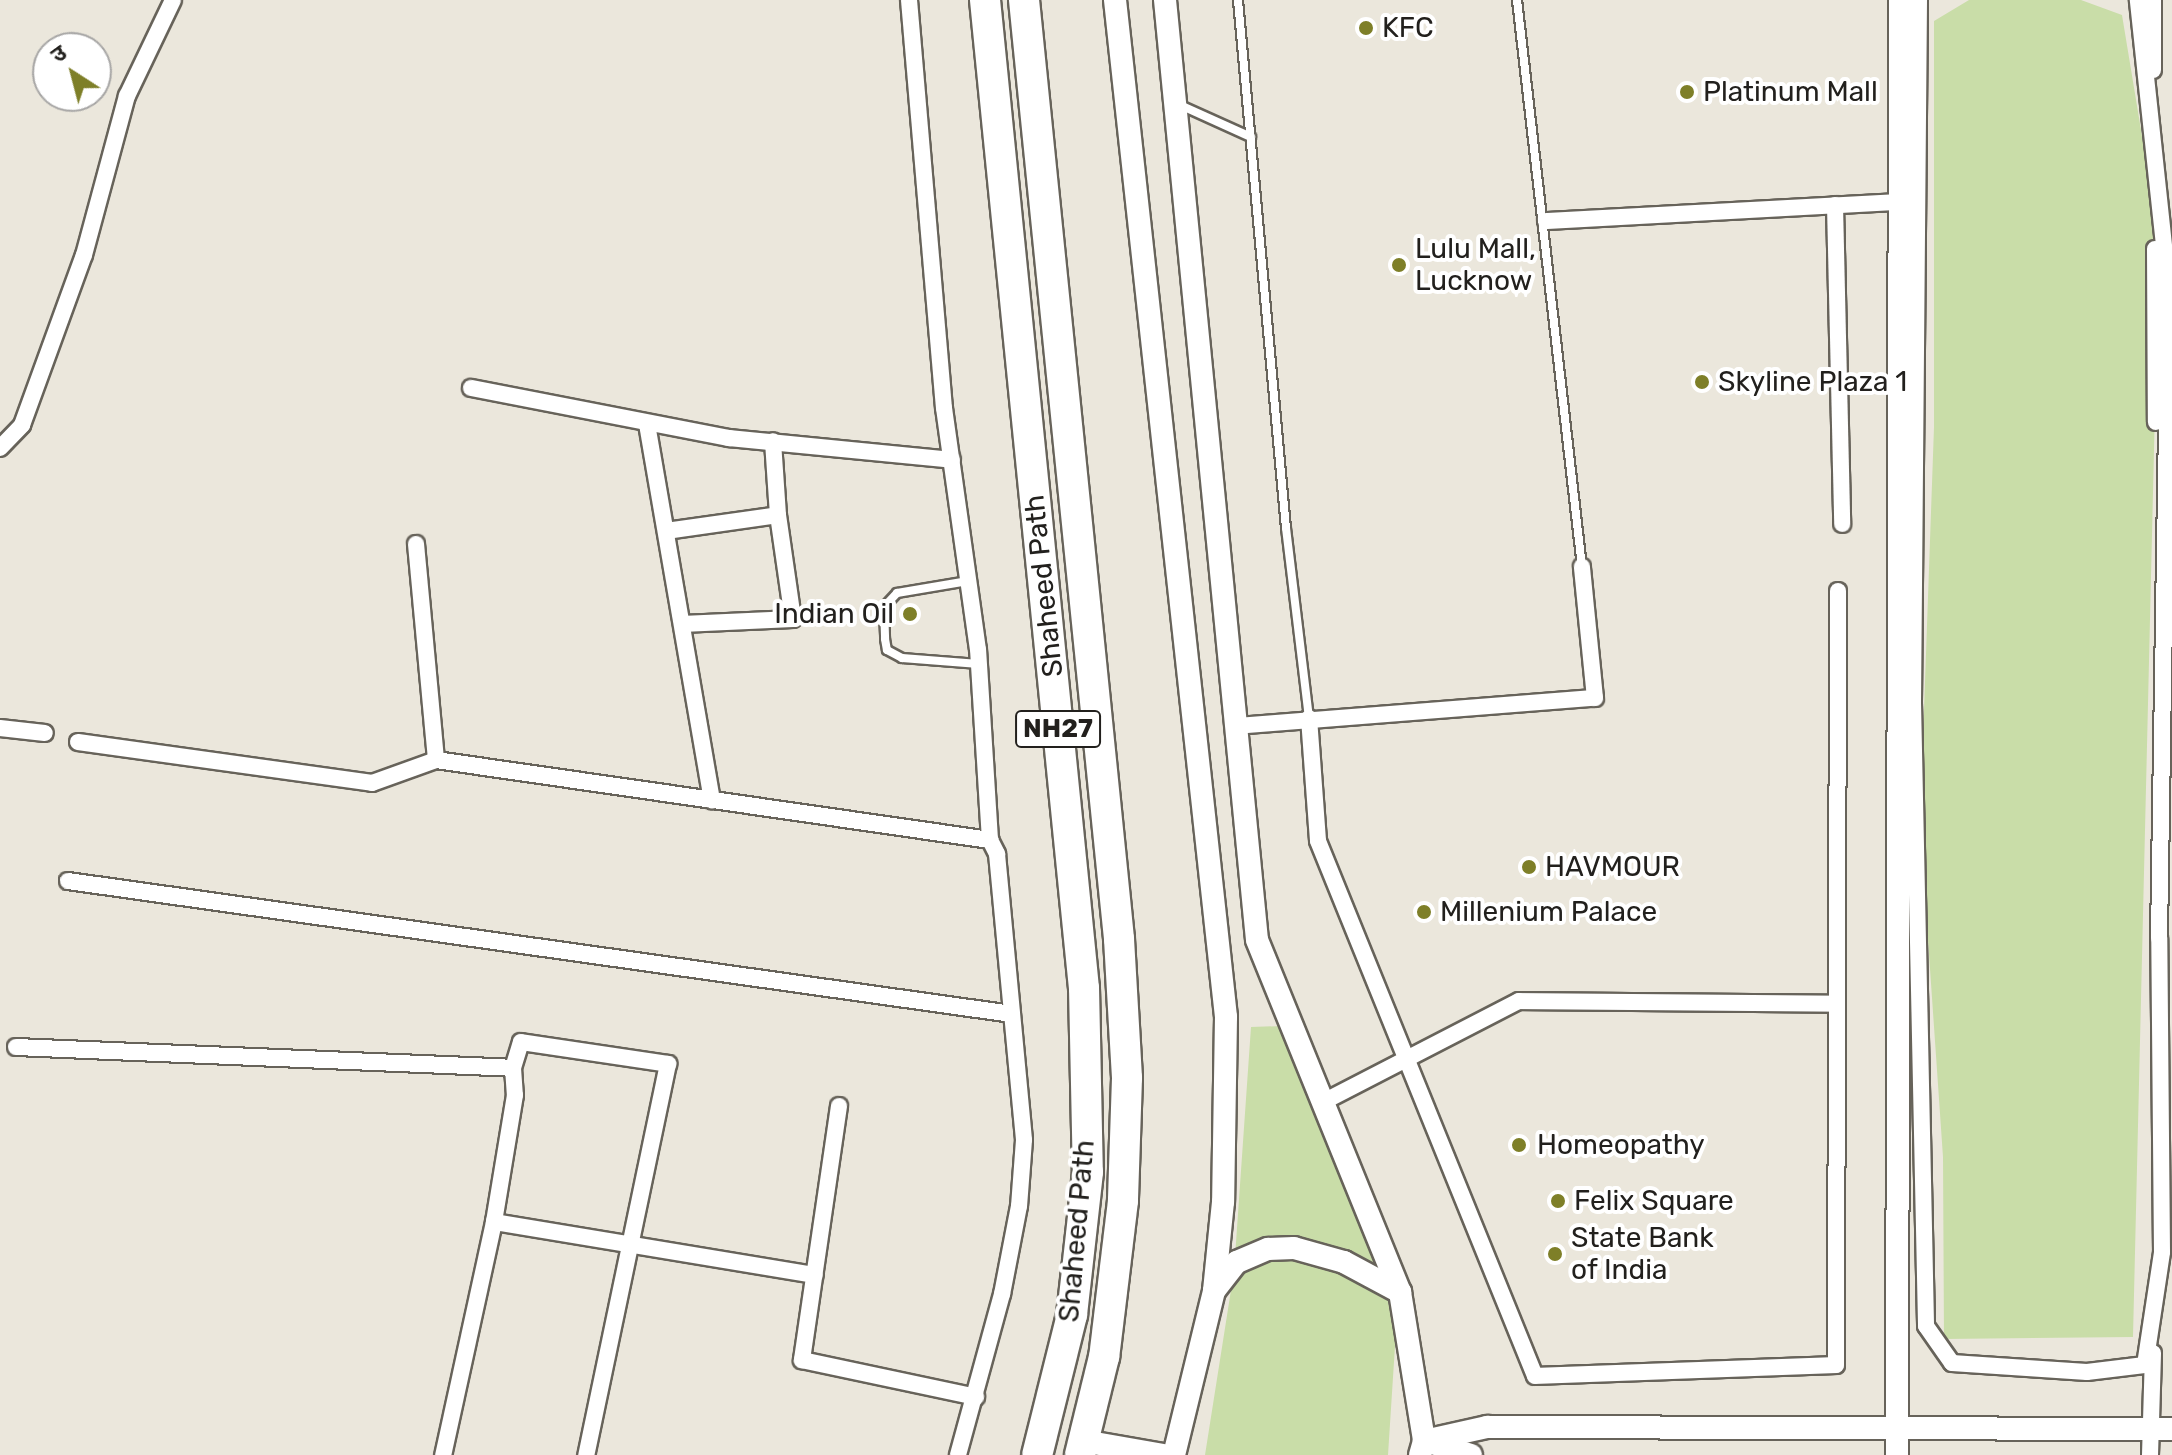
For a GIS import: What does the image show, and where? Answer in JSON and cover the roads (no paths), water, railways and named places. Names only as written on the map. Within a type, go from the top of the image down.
[{"type":"highway","name":"Shaheed Path","points":[[985,0],[1084,988],[1088,1172],[1072,1315],[1037,1455]]},
{"type":"highway","name":"Shaheed Path","points":[[1024,0],[1119,939],[1127,1078],[1123,1201],[1104,1357],[1082,1448]]},
{"type":"street","points":[[0,448],[22,425],[84,255],[127,96],[173,0]]},
{"type":"street","points":[[909,0],[952,460],[979,664],[990,840],[997,854],[1024,1140],[1019,1206],[976,1397],[958,1455]]},
{"type":"street","points":[[1115,0],[1226,1017],[1223,1202],[1214,1291],[1174,1455]]},
{"type":"street","points":[[1165,0],[1257,940],[1325,1101],[1400,1292],[1422,1448]]},
{"type":"street","points":[[1897,1455],[1900,0]]},
{"type":"street","points":[[1919,0],[1913,703],[1926,1326],[1952,1363],[2087,1372],[2145,1365],[2162,1252],[2159,938],[2169,292],[2138,0]]},
{"type":"street","points":[[2150,1455],[2163,1429],[2152,999],[2153,0]]},
{"type":"street","points":[[1546,221],[1900,202]]},
{"type":"street","points":[[1835,205],[1842,524]]},
{"type":"street","points":[[471,388],[647,424],[952,460]]},
{"type":"street","points":[[647,424],[712,800]]},
{"type":"street","points":[[682,624],[793,619],[778,515],[773,441]]},
{"type":"street","points":[[666,531],[778,515]]},
{"type":"street","points":[[416,544],[436,760]]},
{"type":"street","points":[[1236,726],[1595,698],[1582,567]]},
{"type":"street","points":[[1309,718],[1318,841],[1405,1063],[1535,1376],[1836,1365],[1838,591]]},
{"type":"street","points":[[0,728],[45,733]]},
{"type":"street","points":[[78,742],[372,783],[436,760],[990,840]]},
{"type":"street","points":[[68,881],[1012,1014]]},
{"type":"street","points":[[2153,947],[2172,948]]},
{"type":"street","points":[[2152,999],[2172,999]]},
{"type":"street","points":[[1325,1101],[1405,1063],[1429,1043],[1519,1001],[1835,1004]]},
{"type":"street","points":[[443,1455],[494,1222],[515,1095],[513,1068],[521,1042],[668,1064],[586,1455]]},
{"type":"street","points":[[16,1047],[513,1068]]},
{"type":"street","points":[[839,1106],[802,1360],[976,1397]]},
{"type":"street","points":[[494,1222],[633,1242],[815,1275]]},
{"type":"street","points":[[1214,1291],[1237,1262],[1268,1249],[1294,1248],[1344,1262],[1400,1292]]},
{"type":"street","points":[[1422,1448],[1487,1427],[2163,1429]]},
{"type":"street","points":[[1082,1448],[1163,1455]]},
{"type":"street","points":[[1422,1448],[1471,1455]]},
{"type":"lane","points":[[1238,0],[1309,718]]},
{"type":"lane","points":[[1517,0],[1546,221],[1582,567]]},
{"type":"lane","points":[[1175,103],[1251,137]]},
{"type":"lane","points":[[968,581],[897,593],[884,607],[885,639],[887,650],[902,658],[979,664]]},
{"type":"place","name":"KFC","points":[[1366,28]]},
{"type":"place","name":"Platinum Mall","points":[[1687,92]]},
{"type":"place","name":"Lulu Mall, Lucknow","points":[[1399,265]]},
{"type":"place","name":"Skyline Plaza 1","points":[[1702,382]]},
{"type":"place","name":"Indian Oil","points":[[910,614]]},
{"type":"place","name":"HAVMOUR","points":[[1529,867]]},
{"type":"place","name":"Millenium Palace","points":[[1424,912]]},
{"type":"place","name":"Homeopathy","points":[[1519,1145]]},
{"type":"place","name":"Felix Square","points":[[1558,1201]]},
{"type":"place","name":"State Bank of India","points":[[1555,1254]]}]
